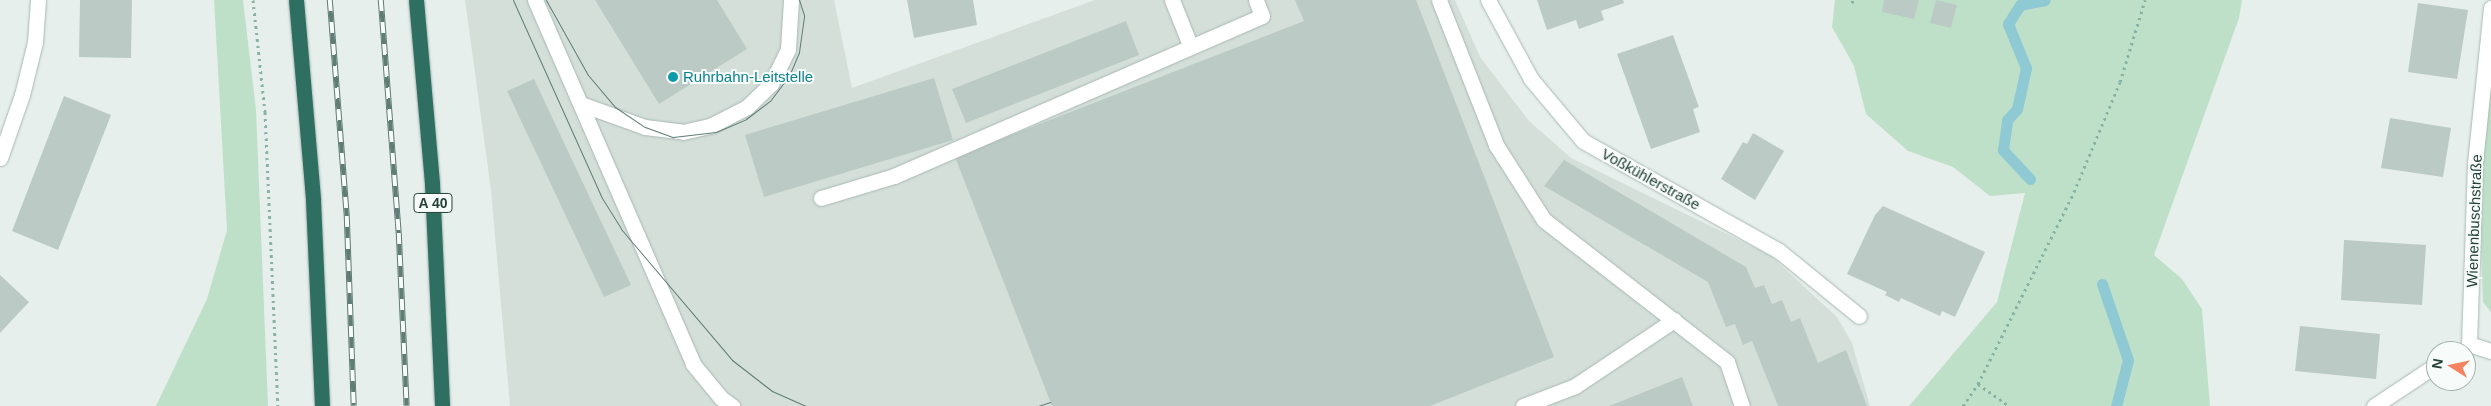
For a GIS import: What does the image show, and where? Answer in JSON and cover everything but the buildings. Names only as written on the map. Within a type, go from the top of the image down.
[{"type":"highway","points":[[296,0],[312,200],[322,406]]},
{"type":"highway","name":"A 40","points":[[416,0],[432,184],[442,406]]},
{"type":"street","points":[[0,158],[22,95],[35,42],[38,0]]},
{"type":"street","points":[[535,0],[693,364],[721,398],[732,406]]},
{"type":"street","points":[[581,104],[646,127],[683,132],[710,126],[747,108],[771,84],[788,49],[791,0]]},
{"type":"street","points":[[1172,0],[1190,45]]},
{"type":"street","points":[[821,198],[894,176],[1190,45],[1262,16],[1256,0]]},
{"type":"street","points":[[1439,0],[1496,145],[1544,220],[1727,362],[1742,406]]},
{"type":"street","name":"Voßkühlerstraße","points":[[1488,0],[1531,79],[1583,141],[1779,250],[1859,316]]},
{"type":"street","name":"Wienenbuschstraße","points":[[2464,341],[2475,163],[2491,8]]},
{"type":"street","points":[[1522,406],[1575,386],[1674,320]]},
{"type":"street","name":"Wienenbuschstraße","points":[[2476,349],[2491,351]]},
{"type":"street","points":[[2374,406],[2426,372]]},
{"type":"path","points":[[253,0],[265,112],[278,406]]},
{"type":"path","points":[[1963,406],[1978,384],[2074,192],[2120,82],[2145,0]]},
{"type":"path","points":[[1978,384],[2010,406]]},
{"type":"shaded area","points":[[465,0],[834,0],[852,88],[1095,0],[1455,0],[1480,57],[1529,121],[1571,158],[1770,255],[1837,317],[1852,343],[1870,406],[510,406],[491,190]]},
{"type":"green space","points":[[214,0],[243,0],[256,110],[268,406],[156,406],[207,299],[227,230]]},
{"type":"green space","points":[[1835,0],[2242,0],[2239,18],[2154,255],[2182,279],[2202,309],[2210,406],[1909,406],[1997,302],[2025,193],[1990,196],[1953,167],[1908,151],[1866,114],[1854,66],[1832,27]]},
{"type":"green space","points":[[2491,76],[2491,312],[2483,302],[2478,162]]},
{"type":"waterway","points":[[2030,179],[2003,150],[2007,120],[2017,109],[2026,68],[2008,24],[2020,5],[2045,0]]},
{"type":"waterway","points":[[2102,284],[2128,360],[2116,406]]},
{"type":"tram line","points":[[513,0],[602,198],[621,229],[732,360],[772,391],[806,406]]},
{"type":"tram line","points":[[546,0],[588,75],[615,107],[645,127],[673,137],[716,132],[746,119],[770,101],[789,76],[799,52],[804,15],[799,0]]},
{"type":"tram line","points":[[1038,406],[1050,402]]},
{"type":"railway","points":[[330,0],[347,216],[354,406]]},
{"type":"railway","points":[[381,0],[399,233],[407,406]]},
{"type":"place","name":"Ruhrbahn-Leitstelle","points":[[673,77]]}]
